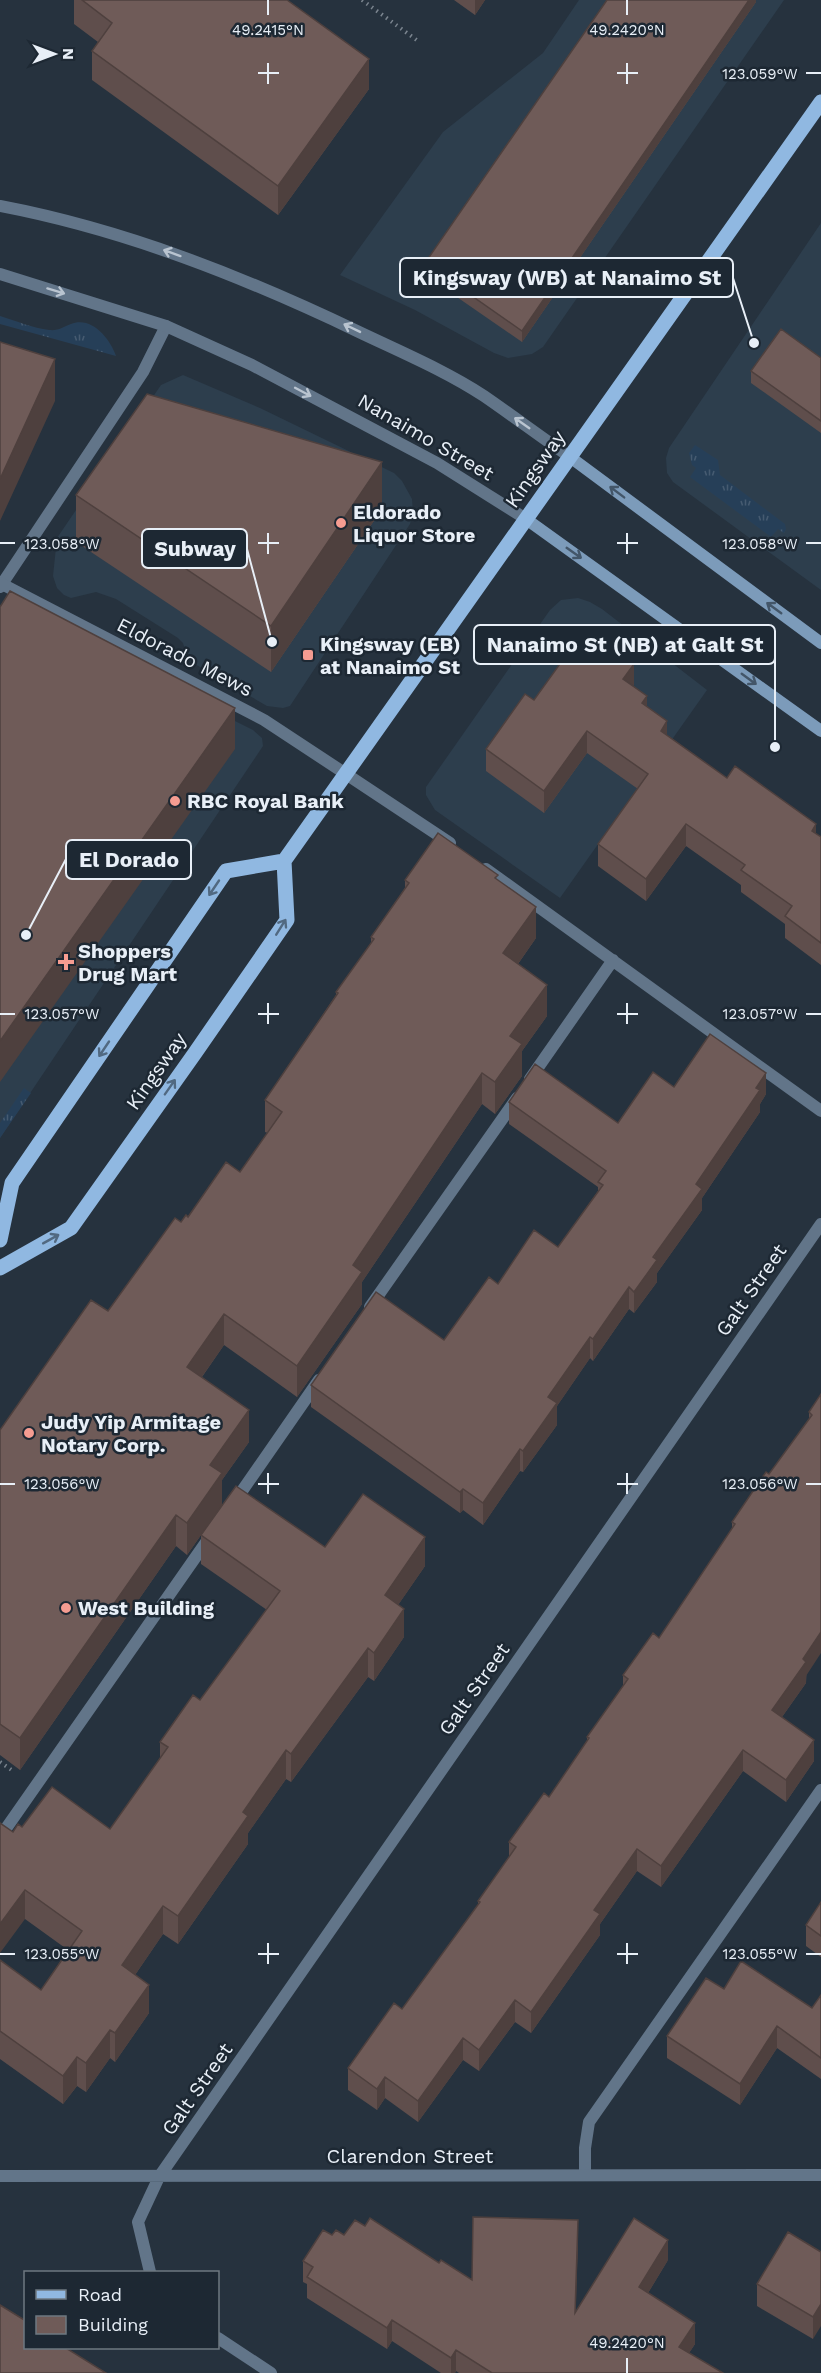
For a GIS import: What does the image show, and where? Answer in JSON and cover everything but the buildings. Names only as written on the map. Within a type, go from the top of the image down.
[{"type":"main road","name":"Kingsway","points":[[0,1268],[70,1228],[195,1053],[287,920],[284,861],[821,102]]},
{"type":"main road","points":[[570,457],[821,643]]},
{"type":"main road","name":"Nanaimo Street","points":[[526,519],[821,731]]},
{"type":"main road","points":[[0,1240],[12,1183],[226,871],[284,861]]},
{"type":"street","points":[[0,206],[96,228],[152,245],[308,307],[400,351],[483,395],[570,457]]},
{"type":"street","name":"Nanaimo Street","points":[[0,274],[166,326],[252,365],[437,463],[526,519]]},
{"type":"street","points":[[1,585],[143,372],[166,326]]},
{"type":"street","name":"Eldorado Mews","points":[[1,585],[264,720],[468,856],[821,1111]]},
{"type":"street","points":[[362,1319],[614,960]]},
{"type":"street","name":"Galt Street","points":[[150,2271],[138,2222],[159,2177],[821,1224]]},
{"type":"street","points":[[0,1837],[328,1367]]},
{"type":"street","points":[[585,2175],[585,2148],[589,2122],[821,1790]]},
{"type":"street","name":"Clarendon Street","points":[[0,2176],[821,2175]]},
{"type":"street","points":[[219,2339],[271,2373]]},
{"type":"path","points":[[362,0],[418,41]]},
{"type":"shaded area","points":[[579,0],[784,0],[543,347],[532,354],[508,358],[494,353],[415,310],[340,275],[443,132],[543,53]]},
{"type":"shaded area","points":[[821,223],[821,590],[673,482],[667,473],[666,458],[669,448]]},
{"type":"shaded area","points":[[183,375],[260,408],[394,473],[402,481],[412,499],[413,513],[410,524],[290,706],[283,708],[267,706],[188,660],[183,643],[178,638],[116,599],[96,592],[71,598],[64,595],[57,588],[53,576],[57,538],[161,385]]},
{"type":"shaded area","points":[[578,598],[602,609],[707,690],[560,898],[435,810],[426,795],[426,787],[550,610],[561,600]]},
{"type":"shaded area","points":[[33,620],[253,730],[262,738],[263,746],[0,1138],[0,622]]},
{"type":"green space","points":[[0,316],[49,330],[79,322],[86,323],[105,336],[116,356],[0,324]]},
{"type":"green space","points":[[695,445],[718,460],[720,475],[785,524],[784,533],[778,529],[771,537],[690,477],[696,468],[692,465],[689,453]]},
{"type":"green space","points":[[24,1088],[31,1093],[0,1138],[0,1123]]},
{"type":"place","name":"Kingsway (WB) at Nanaimo St","points":[[754,343]]},
{"type":"place","name":"Eldorado Liquor Store","points":[[341,523]]},
{"type":"place","name":"Subway","points":[[272,642]]},
{"type":"place","name":"Kingsway (EB) at Nanaimo St","points":[[308,655]]},
{"type":"place","name":"Nanaimo St (NB) at Galt St","points":[[775,747]]},
{"type":"place","name":"RBC Royal Bank","points":[[175,801]]},
{"type":"place","name":"El Dorado","points":[[26,935]]},
{"type":"place","name":"Shoppers Drug Mart","points":[[66,962]]},
{"type":"place","name":"Judy Yip Armitage Notary Corp.","points":[[29,1433]]},
{"type":"place","name":"West Building","points":[[66,1608]]}]
